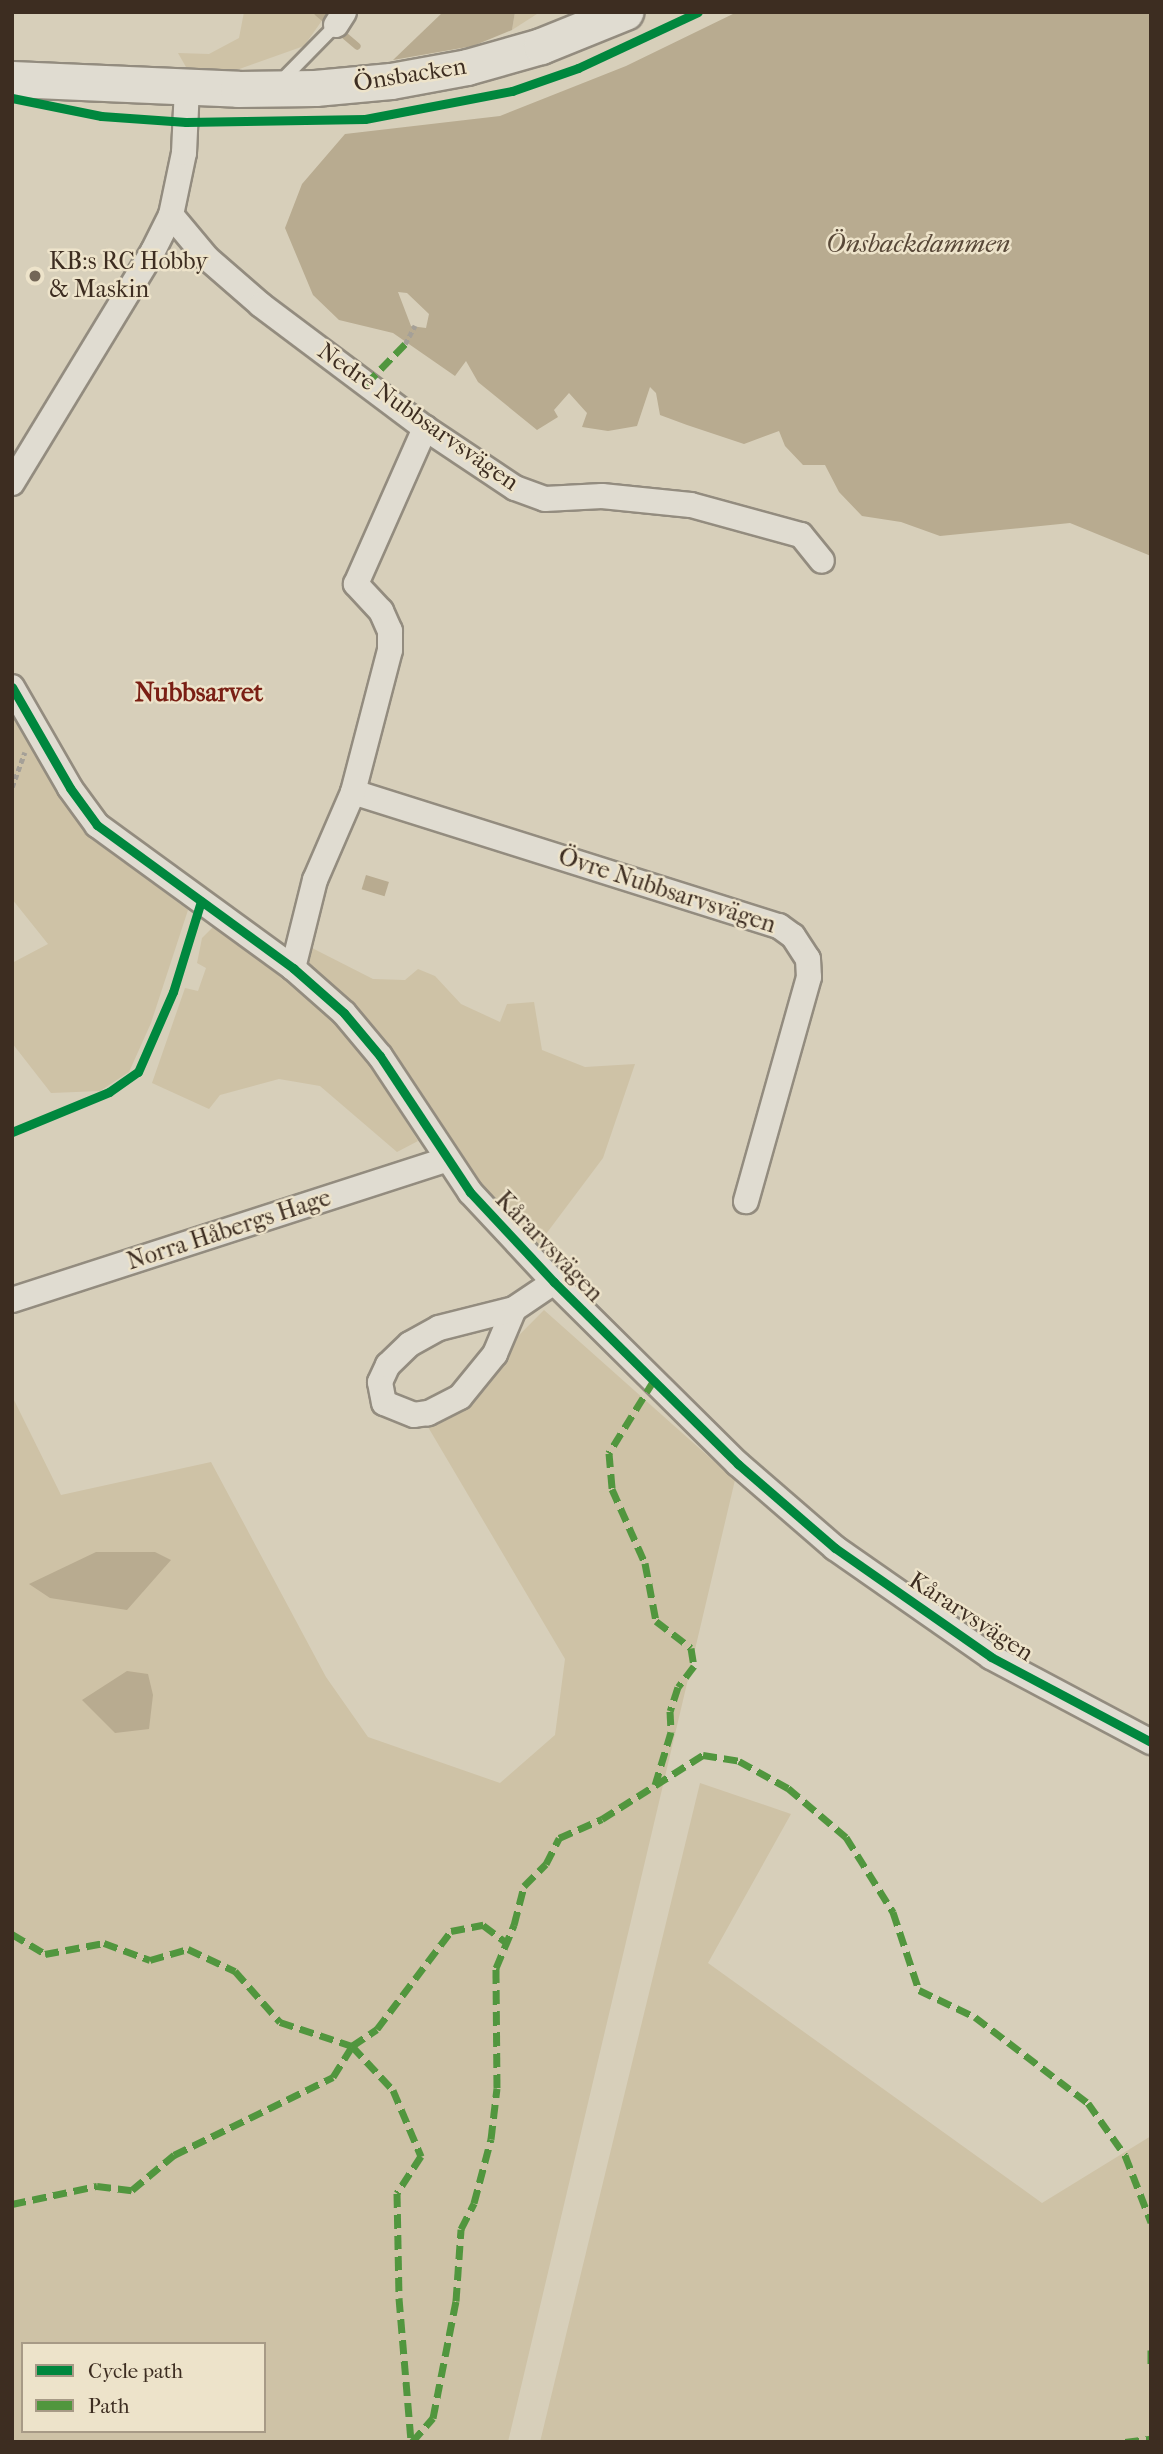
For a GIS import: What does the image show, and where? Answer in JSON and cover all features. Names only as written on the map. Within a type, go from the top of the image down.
[{"type":"main road","name":"Önsbacken","points":[[12,79],[274,88],[391,81],[467,67],[541,46],[625,12]]},
{"type":"street","points":[[12,483],[153,251],[171,215],[184,153],[187,86]]},
{"type":"street","name":"Nedre Nubbsarvsvägen","points":[[171,215],[207,258],[261,305],[425,428],[496,477],[545,499],[602,496],[691,505],[801,536],[822,561]]},
{"type":"street","points":[[293,968],[315,880],[353,792],[380,694],[390,631],[382,611],[356,584],[425,428]]},
{"type":"street","name":"Kårarvsvägen","points":[[12,687],[70,788],[97,824],[293,968],[344,1013],[380,1056],[445,1160],[554,1282],[738,1464],[835,1548],[991,1657],[1151,1742]]},
{"type":"street","name":"Övre Nubbsarvsvägen","points":[[353,792],[766,921],[793,936],[808,959],[809,977],[746,1201]]},
{"type":"street","name":"Norra Håbergs Hage","points":[[12,1300],[445,1160]]},
{"type":"street","points":[[513,1309],[495,1354],[460,1397],[428,1413],[414,1415],[384,1404],[380,1394],[383,1375],[410,1344],[439,1328],[513,1309],[554,1282]]},
{"type":"lane","points":[[274,88],[340,19]]},
{"type":"path","points":[[405,344],[415,325]]},
{"type":"shaded area","points":[[244,12],[328,12],[304,46],[231,72],[190,74],[178,53],[209,54],[239,38]]},
{"type":"shaded area","points":[[515,12],[540,12],[512,30]]},
{"type":"shaded area","points":[[12,711],[87,834],[188,910],[151,1023],[129,1072],[100,1091],[51,1093],[12,1043],[12,963],[48,944],[12,899]]},
{"type":"shaded area","points":[[215,925],[349,1031],[418,1141],[397,1152],[320,1086],[279,1079],[220,1095],[209,1109],[152,1083],[185,988],[198,991],[206,968],[197,963],[202,938]]},
{"type":"shaded area","points":[[312,948],[373,979],[405,980],[418,969],[435,976],[461,1004],[500,1022],[507,1004],[534,1002],[542,1050],[585,1067],[635,1064],[603,1158],[537,1246],[496,1207],[375,1029],[304,961]]},
{"type":"shaded area","points":[[544,1310],[735,1480],[508,2442],[12,2442],[12,1396],[61,1495],[211,1462],[326,1677],[368,1737],[500,1783],[555,1735],[565,1659],[428,1427]]},
{"type":"shaded area","points":[[700,1783],[791,1814],[708,1963],[1042,2203],[1151,2136],[1151,2442],[540,2442]]},
{"type":"water","points":[[443,12],[515,12],[512,30],[473,46],[393,60]]},
{"type":"water","name":"Önsbackdammen","points":[[737,12],[1151,12],[1151,556],[1070,523],[940,536],[901,522],[862,516],[839,492],[825,465],[803,465],[785,446],[779,431],[744,444],[687,425],[660,415],[656,393],[650,387],[637,426],[608,431],[582,427],[587,413],[569,393],[554,410],[558,417],[537,430],[478,382],[466,361],[455,376],[393,333],[339,320],[313,295],[285,228],[302,184],[345,134],[500,116],[626,66]],"holes":[[[398,292],[407,293],[429,314],[426,328],[411,326]]]},
{"type":"water","points":[[366,875],[389,882],[385,896],[362,889]]},
{"type":"water","points":[[96,1552],[155,1552],[171,1560],[127,1610],[50,1598],[29,1584]]},
{"type":"water","points":[[127,1671],[148,1674],[153,1695],[149,1729],[115,1733],[82,1700]]},
{"type":"waterway","points":[[317,12],[357,46]]},
{"type":"marked path","points":[[366,384],[405,344]]},
{"type":"marked path","points":[[654,1380],[609,1453],[612,1489],[645,1563],[656,1621],[691,1648],[694,1666],[678,1687],[670,1711],[671,1732],[655,1785]]},
{"type":"marked path","points":[[412,2442],[433,2418],[456,2301],[461,2229],[474,2203],[491,2139],[497,2088],[496,1968],[514,1925],[524,1886],[546,1864],[559,1838],[602,1819],[703,1755],[739,1761],[788,1788],[846,1837],[893,1912],[919,1990],[975,2017],[1088,2103],[1125,2155],[1151,2222]]},
{"type":"marked path","points":[[12,1934],[45,1954],[104,1943],[150,1960],[188,1949],[235,1971],[280,2022],[352,2046],[377,2029],[451,1931],[483,1925],[507,1943]]},
{"type":"marked path","points":[[12,2204],[97,2186],[132,2190],[174,2155],[333,2077],[352,2046],[393,2090],[421,2156],[397,2193],[399,2298],[411,2442]]},
{"type":"marked path","points":[[1151,2350],[1151,2365]]},
{"type":"marked path","points":[[1125,2442],[1151,2439]]},
{"type":"cycle path","points":[[12,98],[101,116],[186,122],[365,119],[512,91],[578,68],[698,12]]},
{"type":"cycle path","points":[[12,687],[70,788],[97,825],[293,968],[344,1013],[380,1056],[470,1192],[554,1282],[738,1464],[835,1548],[991,1657],[1151,1742]]},
{"type":"cycle path","points":[[12,1132],[109,1092],[138,1072],[173,992],[201,901]]},
{"type":"place","name":"KB:s RC Hobby & Maskin","points":[[35,276]]},
{"type":"district","name":"Nubbsarvet","points":[[199,693]]}]
